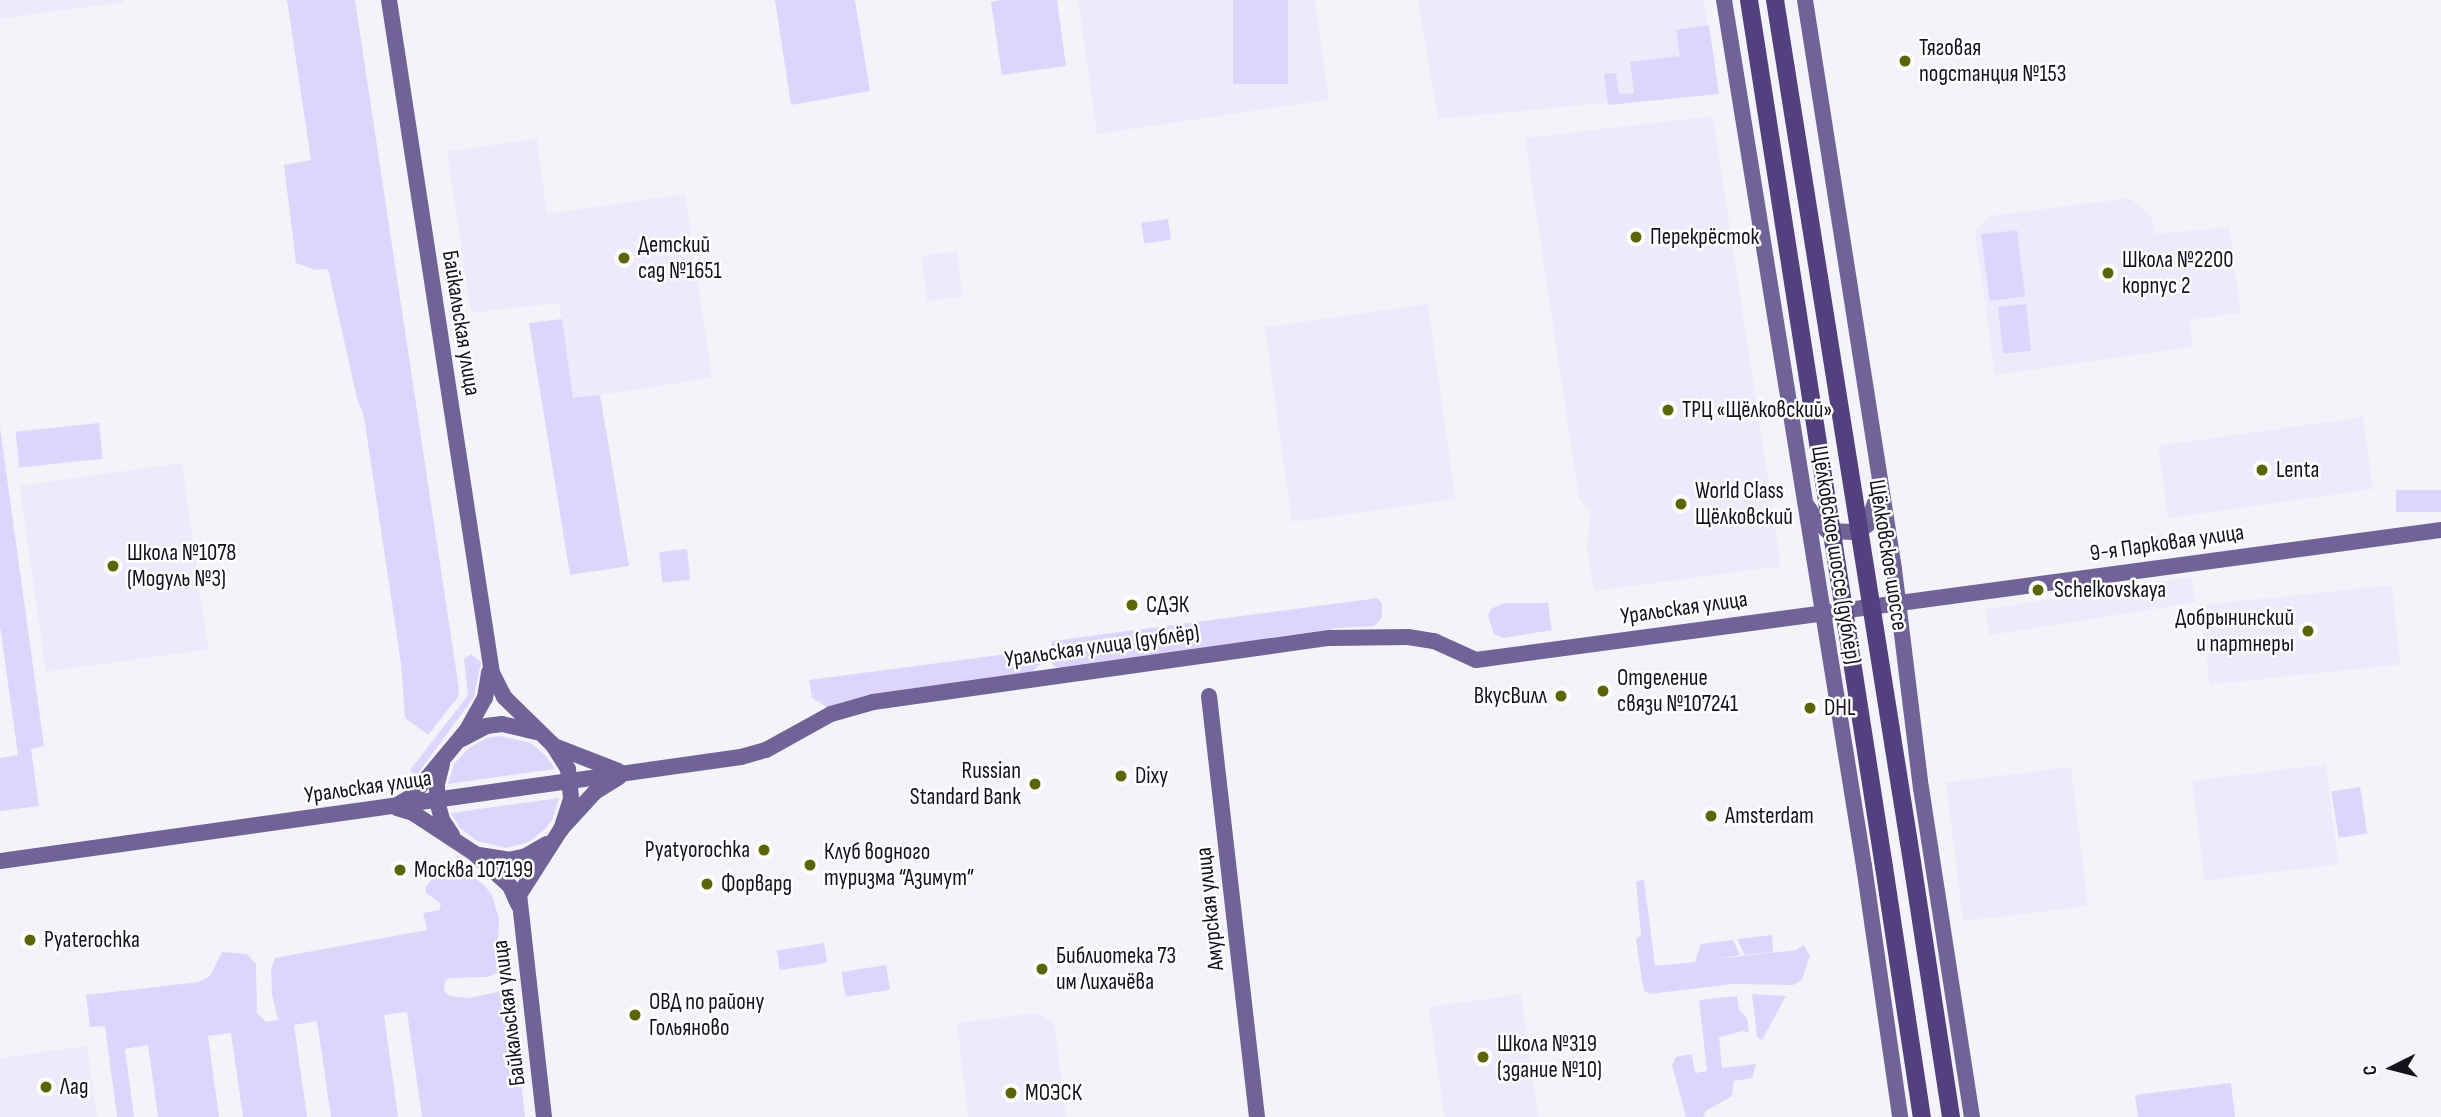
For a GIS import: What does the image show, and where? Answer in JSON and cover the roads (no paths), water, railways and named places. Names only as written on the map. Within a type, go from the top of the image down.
[{"type":"main road","name":"Байкальская улица","points":[[389,0],[488,652]]},
{"type":"main road","name":"Щёлковское шоссе (дублёр)","points":[[1724,0],[1864,866],[1900,1117]]},
{"type":"main road","points":[[1749,0],[1922,1117]]},
{"type":"main road","name":"Щёлковское шоссе","points":[[1775,0],[1951,1117]]},
{"type":"main road","points":[[1805,0],[1881,487],[1921,788],[1972,1117]]},
{"type":"main road","points":[[1805,502],[1816,520],[1829,531],[1854,531],[1867,524],[1881,487]]},
{"type":"main road","name":"9-я Парковая улица","points":[[1898,602],[2441,530]]},
{"type":"main road","name":"Уральская улица","points":[[1476,660],[1898,602]]},
{"type":"main road","name":"Уральская улица (дублёр)","points":[[741,757],[766,750],[811,722],[873,702],[1331,638],[1408,637],[1434,641],[1476,660]]},
{"type":"main road","points":[[488,652],[496,685],[562,756],[571,781],[571,799],[558,832],[523,885],[518,904]]},
{"type":"main road","points":[[488,652],[485,698],[441,766],[437,801],[442,820],[469,850],[510,886],[518,904]]},
{"type":"main road","name":"Амурская улица","points":[[1209,696],[1257,1117]]},
{"type":"main road","points":[[391,807],[412,796],[455,746],[486,726],[518,726],[613,770],[634,772]]},
{"type":"main road","name":"Уральская улица","points":[[0,861],[741,757]]},
{"type":"main road","points":[[391,807],[413,813],[469,850],[491,859],[517,858],[542,848],[604,785],[634,772]]},
{"type":"main road","name":"Байкальская улица","points":[[518,904],[544,1117]]},
{"type":"place","name":"Тяговая подстанция №153","points":[[1905,61]]},
{"type":"place","name":"Перекрёсток","points":[[1636,237]]},
{"type":"place","name":"Детский сад №1651","points":[[624,258]]},
{"type":"place","name":"Школа №2200 корпус 2","points":[[2108,273]]},
{"type":"place","name":"ТРЦ «Щёлковский»","points":[[1668,410]]},
{"type":"place","name":"Lenta","points":[[2262,470]]},
{"type":"place","name":"World Class Щёлковский","points":[[1681,504]]},
{"type":"place","name":"Школа №1078 (Модуль №3)","points":[[113,566]]},
{"type":"place","name":"Schelkovskaya","points":[[2038,590]]},
{"type":"place","name":"СДЭК","points":[[1132,605]]},
{"type":"place","name":"Добрынинский и партнеры","points":[[2308,631]]},
{"type":"place","name":"Отделение связи №107241","points":[[1603,691]]},
{"type":"place","name":"ВкусВилл","points":[[1561,696]]},
{"type":"place","name":"DHL","points":[[1810,708]]},
{"type":"place","name":"Dixy","points":[[1121,776]]},
{"type":"place","name":"Russian Standard Bank","points":[[1035,784]]},
{"type":"place","name":"Amsterdam","points":[[1711,816]]},
{"type":"place","name":"Pyatyorochka","points":[[764,850]]},
{"type":"place","name":"Клуб водного туризма “Азимут”","points":[[810,865]]},
{"type":"place","name":"Москва 107199","points":[[400,870]]},
{"type":"place","name":"Форвард","points":[[707,884]]},
{"type":"place","name":"Pyaterochka","points":[[30,940]]},
{"type":"place","name":"Библиотека 73 им Лихачёва","points":[[1042,969]]},
{"type":"place","name":"ОВД по району Гольяново","points":[[635,1015]]},
{"type":"place","name":"Школа №319 (здание №10)","points":[[1483,1057]]},
{"type":"place","name":"Лад","points":[[46,1087]]},
{"type":"place","name":"МОЭСК","points":[[1011,1093]]}]
